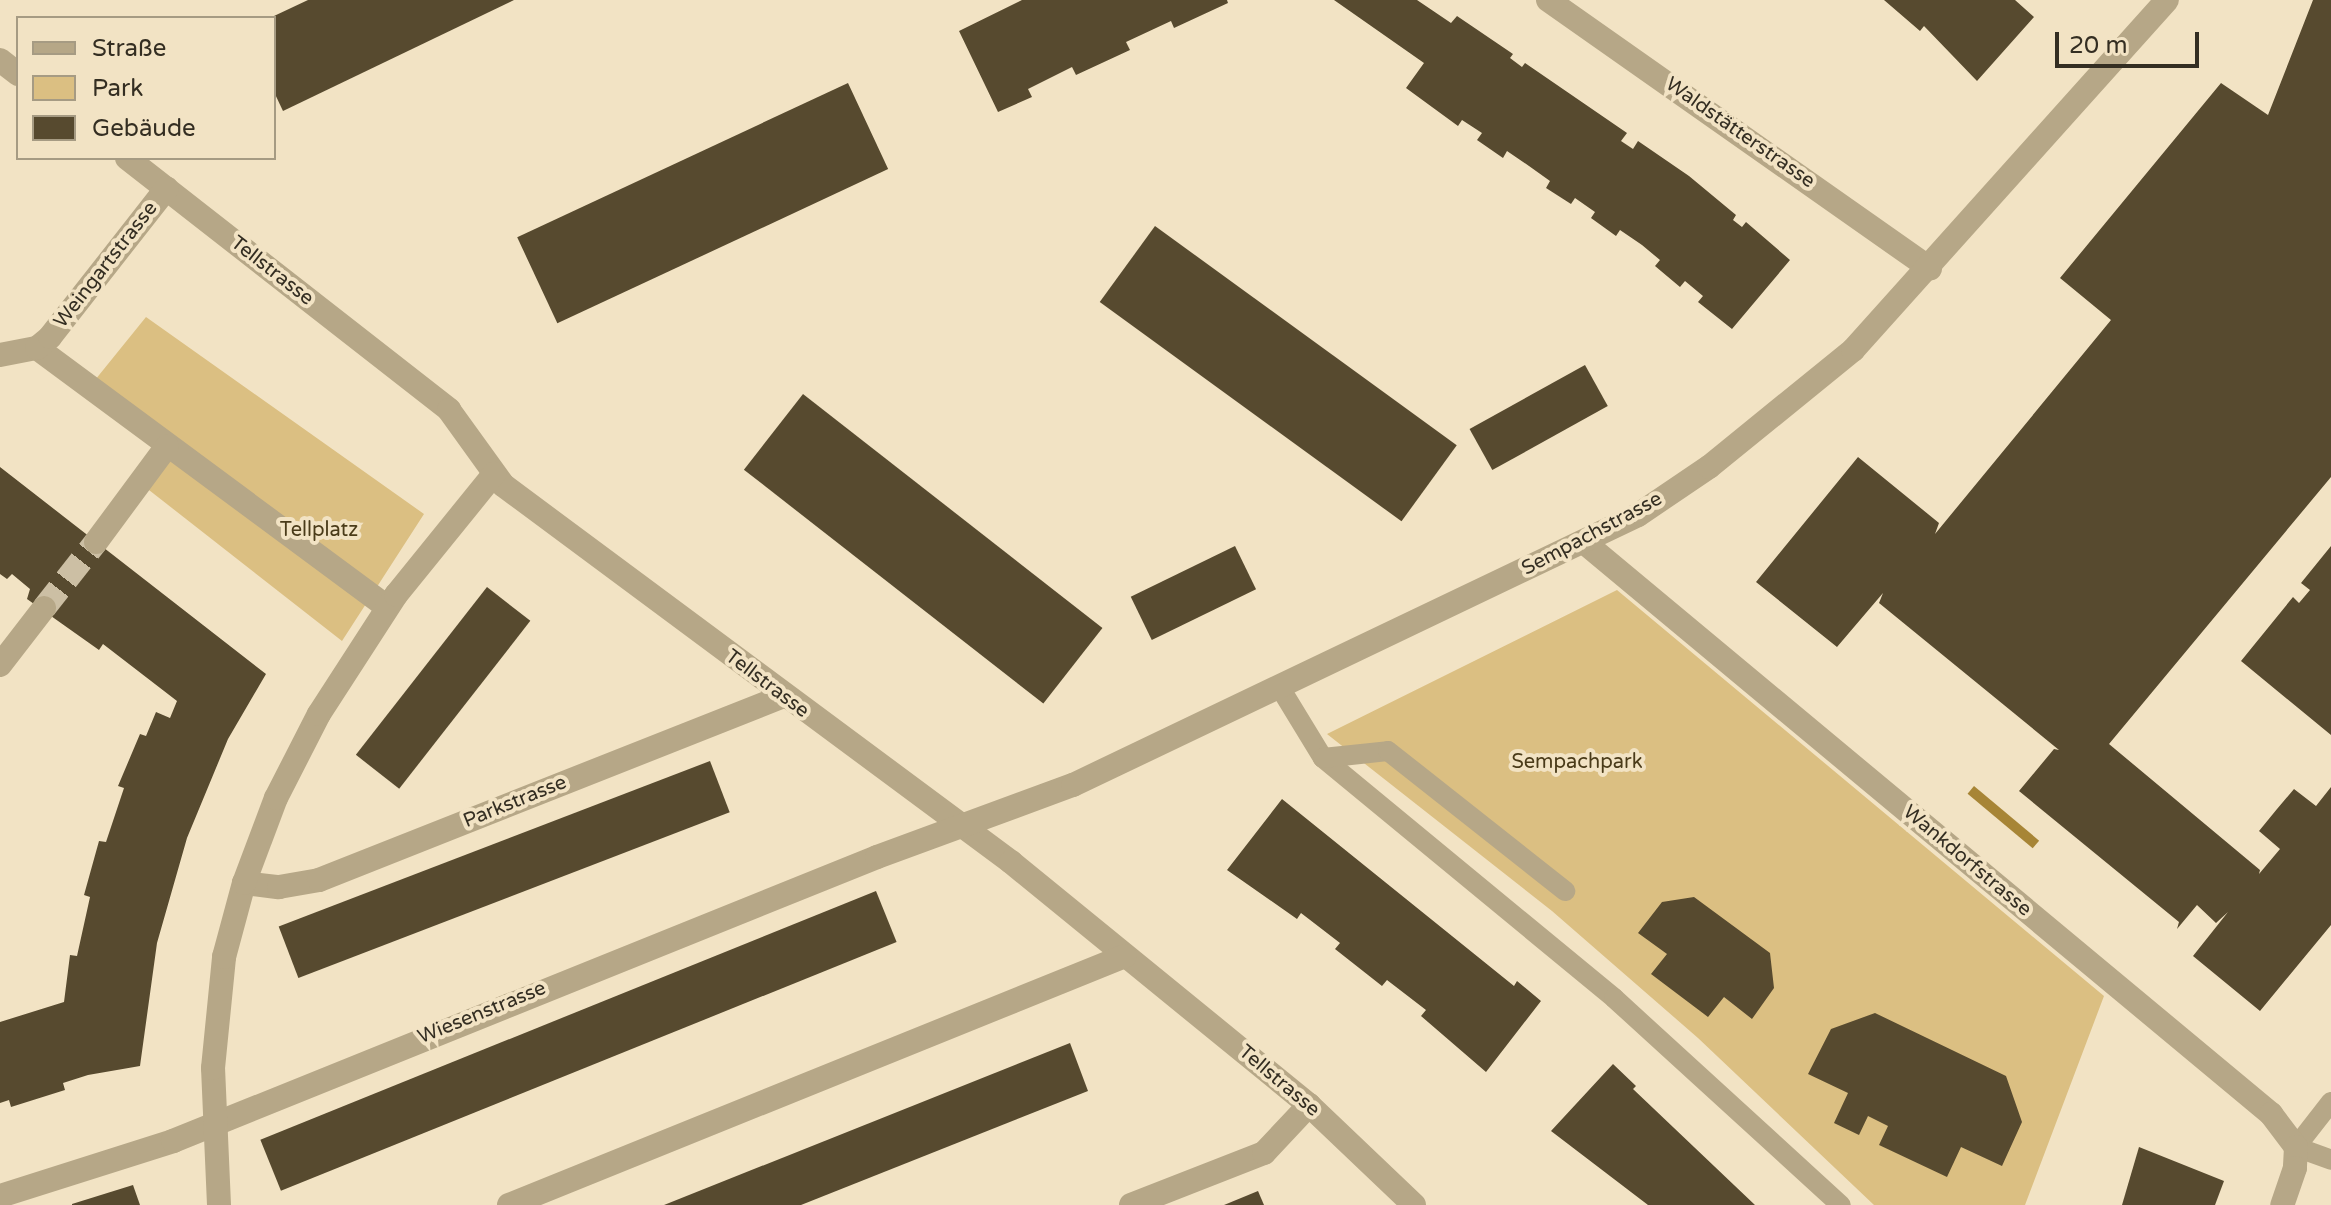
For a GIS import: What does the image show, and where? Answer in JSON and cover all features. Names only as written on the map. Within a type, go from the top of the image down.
[{"type":"street","name":"Waldstätterstrasse","points":[[1548,0],[1930,268]]},
{"type":"street","name":"Sempachstrasse","points":[[963,826],[1073,785],[1585,543],[1709,467],[1853,350],[1930,268],[2167,0]]},
{"type":"street","points":[[0,60],[16,72]]},
{"type":"street","name":"Tellstrasse","points":[[130,160],[449,410],[494,474],[782,697],[963,826],[1309,1105],[1414,1205]]},
{"type":"street","name":"Weingartstrasse","points":[[37,348],[167,188]]},
{"type":"street","points":[[0,355],[37,348],[387,607]]},
{"type":"street","points":[[96,542],[167,446]]},
{"type":"street","points":[[219,1205],[212,1123],[215,1021],[224,957],[244,883],[276,798],[319,714],[387,607],[494,474]]},
{"type":"street","name":"Wankdorfstrasse","points":[[1585,543],[2271,1114],[2296,1147]]},
{"type":"street","points":[[0,665],[44,608]]},
{"type":"street","name":"Parkstrasse","points":[[244,883],[279,887],[319,880],[782,697]]},
{"type":"street","name":"Wiesenstrasse","points":[[0,1196],[173,1141],[963,826]]},
{"type":"street","points":[[509,1205],[1125,956]]},
{"type":"street","points":[[1131,1205],[1264,1153],[1309,1105]]},
{"type":"street","points":[[2282,1205],[2295,1168],[2296,1147]]},
{"type":"lane","points":[[1279,686],[1323,758],[1614,998],[1841,1205]]},
{"type":"lane","points":[[1323,758],[1388,751],[1565,891]]},
{"type":"lane","points":[[2331,1102],[2296,1147],[2331,1160]]},
{"type":"green space","name":"Tellplatz","points":[[146,317],[424,514],[342,641],[140,483],[170,446],[91,385]]},
{"type":"green space","name":"Sempachpark","points":[[1617,590],[2104,996],[2025,1205],[1874,1205],[1698,1038],[1552,911],[1327,734]]},
{"type":"shaded area","points":[[1974,786],[2039,841],[2033,848],[1968,794]]},
{"type":"building","points":[[308,0],[514,0],[283,111],[276,96],[274,16]]},
{"type":"building","points":[[1022,0],[1227,0],[1228,3],[1174,28],[1171,21],[1126,42],[1130,50],[1076,75],[1072,67],[1028,89],[1032,97],[998,112],[959,31]]},
{"type":"building","points":[[1334,0],[1417,0],[1451,23],[1457,16],[1513,54],[1510,58],[1522,67],[1525,63],[1627,133],[1621,141],[1633,149],[1638,141],[1689,176],[1736,215],[1733,220],[1742,227],[1746,222],[1790,260],[1732,329],[1698,302],[1703,296],[1685,281],[1680,287],[1655,266],[1660,260],[1642,245],[1620,230],[1616,236],[1591,218],[1595,212],[1575,198],[1571,204],[1546,188],[1550,181],[1529,166],[1507,151],[1503,158],[1477,140],[1482,133],[1462,120],[1458,126],[1406,88],[1424,63]]},
{"type":"building","points":[[1884,0],[2015,0],[2034,17],[1977,81],[1924,26],[1920,31]]},
{"type":"building","points":[[2313,0],[2331,0],[2331,477],[2109,744],[2260,870],[2259,874],[2280,849],[2259,831],[2277,809],[2294,789],[2316,806],[2331,787],[2331,925],[2260,1011],[2193,956],[2228,912],[2216,923],[2197,905],[2177,929],[2179,922],[2019,791],[2054,749],[2059,750],[1879,603],[1883,593],[1837,647],[1756,582],[1858,457],[1939,523],[1935,534],[2111,320],[2060,278],[2221,83],[2268,115]]},
{"type":"building","points":[[848,83],[888,169],[557,323],[517,237]]},
{"type":"building","points":[[1155,226],[1457,445],[1402,521],[1100,302]]},
{"type":"building","points":[[1585,365],[1608,406],[1492,470],[1470,429]]},
{"type":"building","points":[[803,394],[1102,628],[1043,704],[744,470]]},
{"type":"building","points":[[0,467],[266,674],[228,739],[187,838],[157,943],[140,1066],[88,1075],[63,1083],[65,1090],[11,1107],[9,1100],[0,1103],[0,1022],[64,1002],[70,955],[77,956],[90,897],[84,895],[99,841],[106,842],[124,788],[118,786],[140,734],[146,736],[156,712],[170,718],[177,701],[103,644],[99,650],[27,599],[30,589],[12,574],[7,579],[0,574]]},
{"type":"building","points":[[1235,546],[1256,589],[1152,640],[1131,597]]},
{"type":"building","points":[[2331,546],[2331,735],[2241,661],[2293,597],[2299,603],[2310,590],[2301,583]]},
{"type":"building","points":[[487,587],[530,621],[399,789],[356,755]]},
{"type":"building","points":[[710,761],[730,812],[298,978],[279,927]]},
{"type":"building","points":[[1282,799],[1514,986],[1517,981],[1541,1001],[1486,1072],[1421,1016],[1426,1010],[1387,980],[1382,986],[1335,949],[1340,943],[1301,913],[1297,919],[1227,870]]},
{"type":"building","points":[[876,891],[897,942],[281,1191],[260,1140]]},
{"type":"building","points":[[1694,897],[1770,953],[1774,988],[1752,1019],[1724,997],[1708,1017],[1651,974],[1667,954],[1638,933],[1662,902]]},
{"type":"building","points":[[1875,1013],[2006,1076],[2022,1122],[2002,1166],[1961,1147],[1947,1177],[1879,1145],[1888,1126],[1868,1116],[1859,1135],[1834,1123],[1848,1093],[1808,1074],[1831,1029]]},
{"type":"building","points":[[1070,1043],[1088,1091],[801,1205],[664,1205]]},
{"type":"building","points":[[1613,1064],[1636,1086],[1633,1089],[1755,1205],[1648,1205],[1551,1131]]},
{"type":"building","points":[[2139,1147],[2224,1181],[2215,1205],[2122,1205]]},
{"type":"building","points":[[133,1185],[140,1205],[72,1205],[72,1204]]},
{"type":"building","points":[[1258,1191],[1264,1205],[1224,1205]]},
{"type":"tunnel","points":[[44,608],[96,542]]}]
